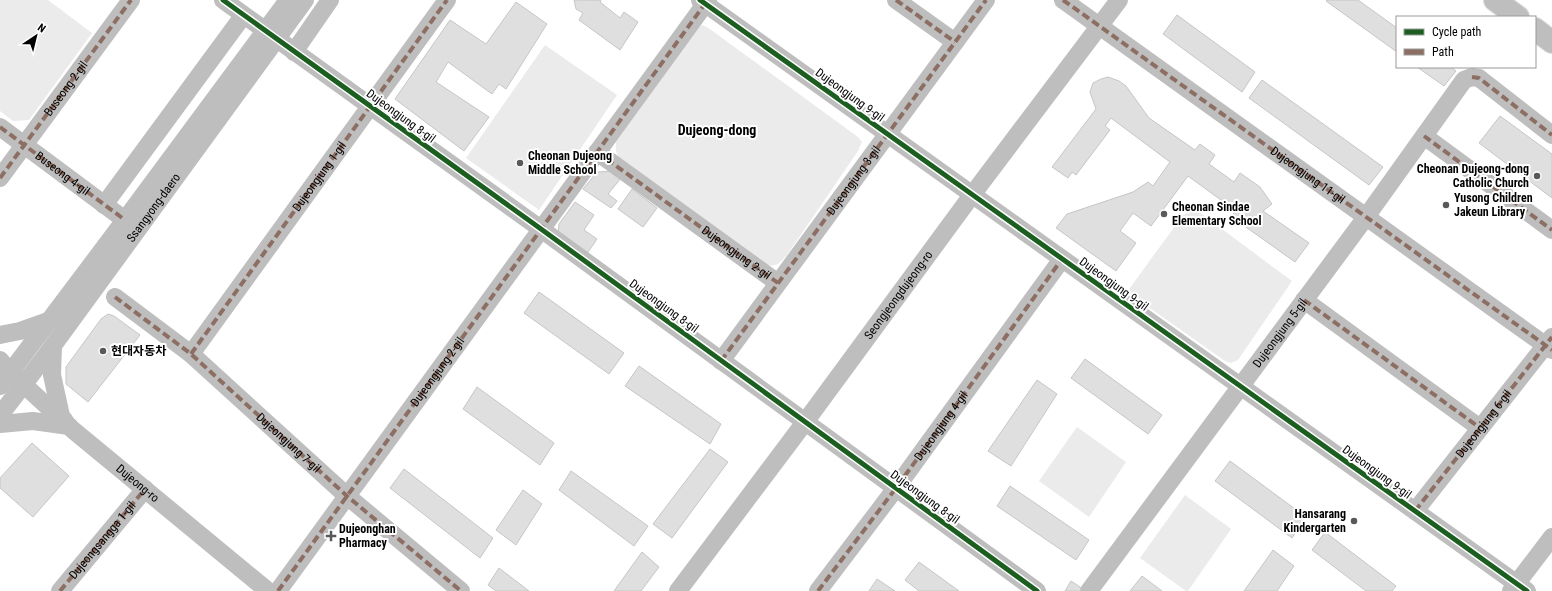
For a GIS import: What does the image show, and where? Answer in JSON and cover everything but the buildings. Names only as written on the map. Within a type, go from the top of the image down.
[{"type":"main road","points":[[1495,0],[1517,16]]},
{"type":"main road","points":[[1536,30],[1552,42]]},
{"type":"street","name":"Buseong 2-gil","points":[[0,178],[131,0]]},
{"type":"street","name":"Dujeongjung 8-gil","points":[[223,0],[541,229],[1037,591]]},
{"type":"street","name":"Ssangyong-daero","points":[[0,415],[53,346],[271,36],[288,0]]},
{"type":"street","name":"Ssangyong-daero","points":[[3,371],[51,320],[125,220],[271,36],[305,0]]},
{"type":"street","points":[[294,52],[330,0]]},
{"type":"street","name":"Dujeongjung 1-gil","points":[[191,354],[447,0]]},
{"type":"street","points":[[896,0],[955,42]]},
{"type":"street","name":"Dujeongjung 3-gil","points":[[721,361],[986,0]]},
{"type":"street","name":"Dujeongjung 11-gil","points":[[1063,0],[1366,217],[1550,344]]},
{"type":"street","name":"Seongjeongdujeong-ro","points":[[678,591],[1119,0]]},
{"type":"street","name":"Dujeongjung 9-gil","points":[[704,1],[972,195],[1415,511],[1518,588]]},
{"type":"street","name":"Dujeongjung 2-gil","points":[[278,591],[597,152],[704,1]]},
{"type":"street","points":[[104,205],[244,16]]},
{"type":"street","name":"Dujeongjung 5-gil","points":[[1089,591],[1366,217],[1464,80],[1472,77],[1479,78],[1552,134]]},
{"type":"street","name":"Buseong 4-gil","points":[[0,127],[125,220]]},
{"type":"street","points":[[1424,136],[1552,230]]},
{"type":"street","name":"Dujeongjung 2-gil","points":[[597,152],[778,283]]},
{"type":"street","name":"Dujeongjung 4-gil","points":[[818,591],[896,488],[1062,259]]},
{"type":"street","name":"Dujeongjung 7-gil","points":[[115,296],[191,354],[347,496],[461,591]]},
{"type":"street","points":[[1304,300],[1480,428]]},
{"type":"street","points":[[0,335],[20,331],[51,320]]},
{"type":"street","name":"Dujeongjung 6-gil","points":[[1415,511],[1480,428],[1550,344]]},
{"type":"street","points":[[53,346],[52,375],[55,391],[61,416],[69,426]]},
{"type":"street","name":"Dujeong-ro","points":[[3,371],[24,384],[69,426],[268,591]]},
{"type":"street","points":[[0,424],[33,421],[69,426]]},
{"type":"street","name":"Dujeongsangga 1-gil","points":[[60,591],[145,489]]},
{"type":"street","points":[[1518,588],[1552,537]]},
{"type":"shaded area","points":[[0,0],[48,0],[92,33],[29,120],[13,121],[0,111]]},
{"type":"shaded area","points":[[702,25],[707,27],[858,137],[862,142],[858,151],[787,255],[776,265],[767,265],[618,157],[616,151],[616,142],[698,28]]},
{"type":"shaded area","points":[[545,45],[617,95],[539,210],[466,158]]},
{"type":"shaded area","points":[[1191,211],[1199,212],[1292,281],[1238,360],[1231,363],[1225,361],[1127,292],[1183,215]]},
{"type":"shaded area","points":[[1077,427],[1126,462],[1089,517],[1039,481]]},
{"type":"shaded area","points":[[1185,495],[1231,529],[1188,591],[1140,558]]},
{"type":"marked path","points":[[0,178],[131,0]]},
{"type":"marked path","points":[[191,354],[447,0]]},
{"type":"marked path","points":[[896,0],[955,42]]},
{"type":"marked path","points":[[721,361],[986,0]]},
{"type":"marked path","points":[[1063,0],[1552,350]]},
{"type":"marked path","points":[[278,591],[707,1]]},
{"type":"marked path","points":[[1472,77],[1479,78],[1552,135]]},
{"type":"marked path","points":[[0,127],[125,220]]},
{"type":"marked path","points":[[1424,136],[1552,230]]},
{"type":"marked path","points":[[597,152],[778,283]]},
{"type":"marked path","points":[[818,591],[896,488],[1062,259]]},
{"type":"marked path","points":[[115,297],[191,354],[347,496],[461,591]]},
{"type":"marked path","points":[[1304,300],[1480,428]]},
{"type":"marked path","points":[[1415,511],[1552,337]]},
{"type":"marked path","points":[[60,591],[145,489]]},
{"type":"cycle path","points":[[223,0],[541,229],[1037,591]]},
{"type":"cycle path","points":[[700,0],[1527,591]]},
{"type":"place","name":"Cheonan Dujeong Middle School","points":[[520,163]]},
{"type":"place","name":"Cheonan Dujeong-dong Catholic Church","points":[[1537,176]]},
{"type":"place","name":"Yusong Children Jakeun Library","points":[[1446,205]]},
{"type":"place","name":"Cheonan Sindae Elementary School","points":[[1164,214]]},
{"type":"place","name":"현대자동차","points":[[103,351]]},
{"type":"place","name":"Hansarang Kindergarten","points":[[1354,521]]},
{"type":"place","name":"Dujeonghan Pharmacy","points":[[331,536]]},
{"type":"district","name":"Dujeong-dong","points":[[717,130]]}]
